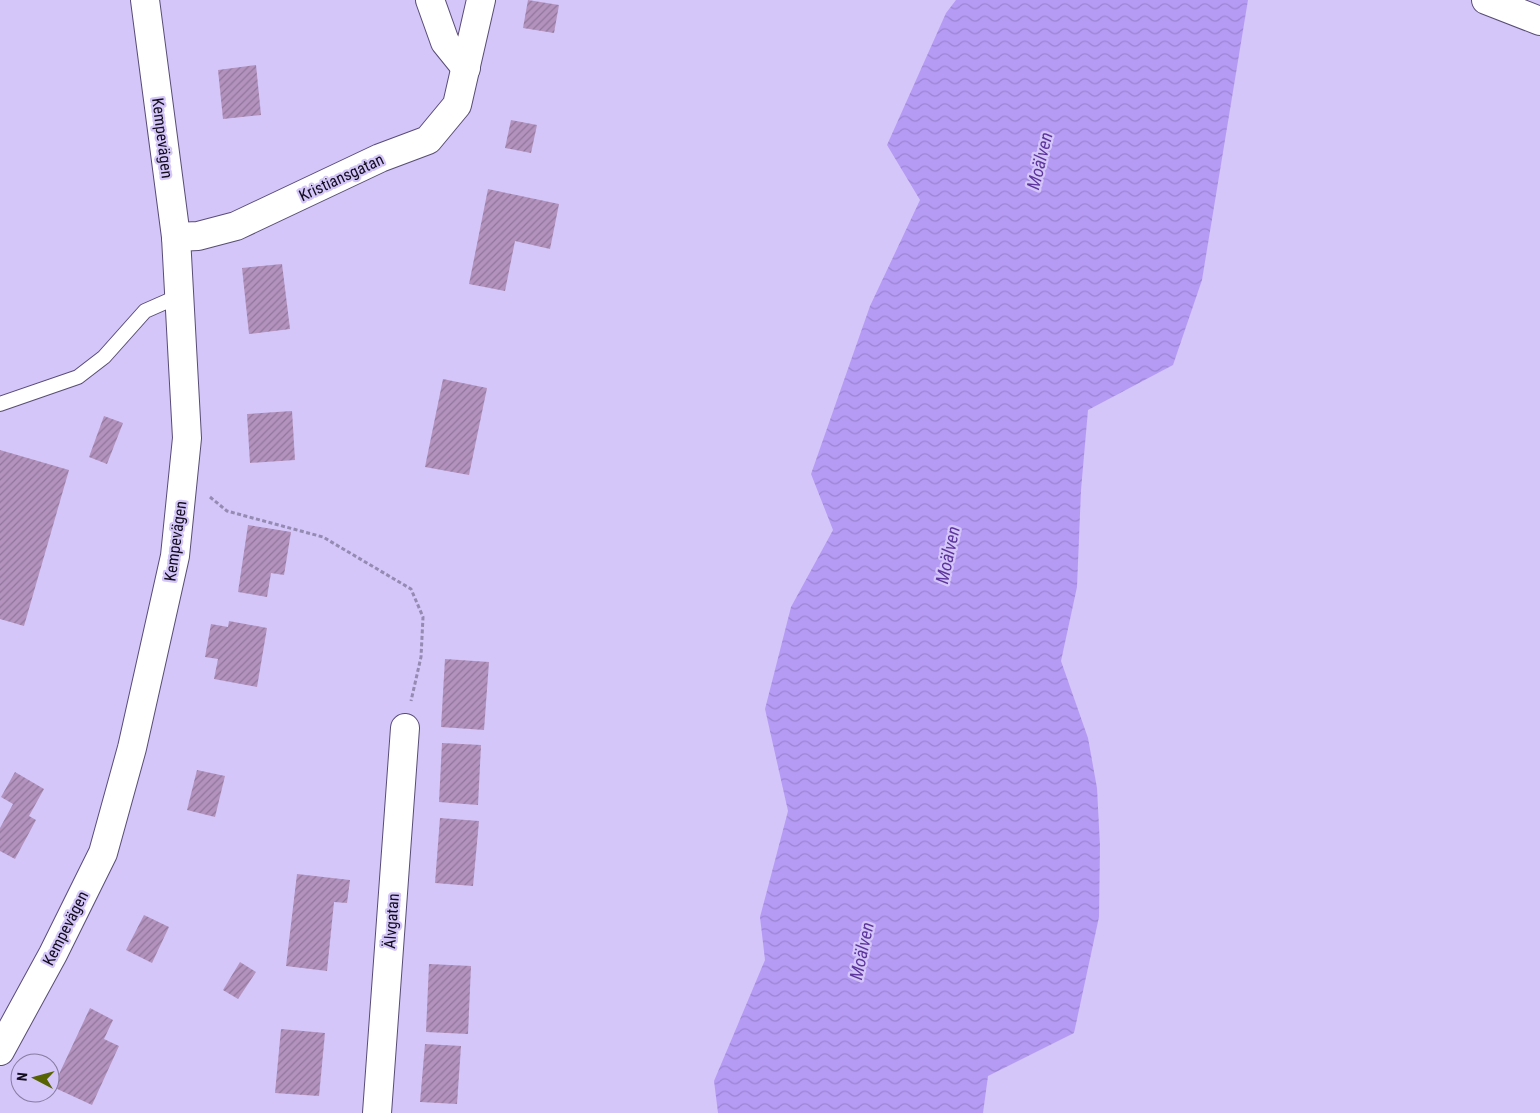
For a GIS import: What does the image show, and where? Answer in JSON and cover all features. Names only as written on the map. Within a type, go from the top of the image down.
[{"type":"street","name":"Kempevägen","points":[[0,1051],[53,954],[103,853],[132,748],[175,556],[186,438],[176,238],[145,0]]},
{"type":"street","points":[[430,0],[445,42],[466,68]]},
{"type":"street","name":"Kristiansgatan","points":[[176,238],[198,236],[236,226],[380,158],[428,140],[457,105],[481,0]]},
{"type":"street","points":[[1486,0],[1540,21]]},
{"type":"street","name":"Älvgatan","points":[[377,1113],[405,728]]},
{"type":"lane","points":[[0,404],[78,377],[104,357],[145,311],[178,296]]},
{"type":"path","points":[[183,476],[227,511],[323,537],[411,589],[423,617],[421,657],[405,728]]},
{"type":"water","name":"Moälven","points":[[956,0],[1248,0],[1202,280],[1173,365],[1088,410],[1081,490],[1077,587],[1061,661],[1088,738],[1097,788],[1100,846],[1099,917],[1074,1033],[988,1076],[983,1113],[718,1113],[714,1081],[765,960],[760,917],[788,811],[765,709],[791,607],[833,530],[811,474],[870,306],[920,200],[887,145],[946,13]]},
{"type":"building","points":[[528,0],[559,5],[554,33],[523,28]]},
{"type":"building","points":[[256,65],[261,115],[223,119],[218,70]]},
{"type":"building","points":[[511,120],[537,125],[531,153],[505,148]]},
{"type":"building","points":[[488,189],[559,204],[550,249],[515,241],[505,291],[469,284]]},
{"type":"building","points":[[282,264],[290,329],[249,334],[242,268]]},
{"type":"building","points":[[443,379],[487,388],[469,475],[425,467]]},
{"type":"building","points":[[292,411],[295,460],[250,463],[247,414]]},
{"type":"building","points":[[104,416],[123,423],[107,464],[89,457]]},
{"type":"building","points":[[0,450],[69,470],[24,626],[0,619]]},
{"type":"building","points":[[248,525],[291,532],[284,575],[271,573],[267,597],[238,592]]},
{"type":"building","points":[[229,621],[267,628],[257,687],[214,679],[218,659],[205,657],[211,624],[228,627]]},
{"type":"building","points":[[445,659],[489,662],[484,730],[441,727]]},
{"type":"building","points":[[442,743],[481,745],[478,805],[439,802]]},
{"type":"building","points":[[197,770],[225,776],[215,817],[187,810]]},
{"type":"building","points":[[15,772],[44,789],[29,816],[36,820],[15,859],[0,851],[0,828],[13,804],[1,797]]},
{"type":"building","points":[[440,818],[479,821],[473,886],[435,883]]},
{"type":"building","points":[[297,874],[350,880],[347,903],[334,902],[327,971],[286,966]]},
{"type":"building","points":[[144,915],[169,927],[152,963],[126,950]]},
{"type":"building","points":[[240,962],[256,972],[238,999],[223,990]]},
{"type":"building","points":[[429,964],[471,966],[468,1034],[426,1032]]},
{"type":"building","points":[[90,1008],[113,1020],[104,1039],[119,1046],[92,1105],[60,1090],[60,1072]]},
{"type":"building","points":[[281,1029],[325,1033],[319,1096],[275,1093]]},
{"type":"building","points":[[425,1044],[461,1046],[457,1104],[420,1102]]}]
